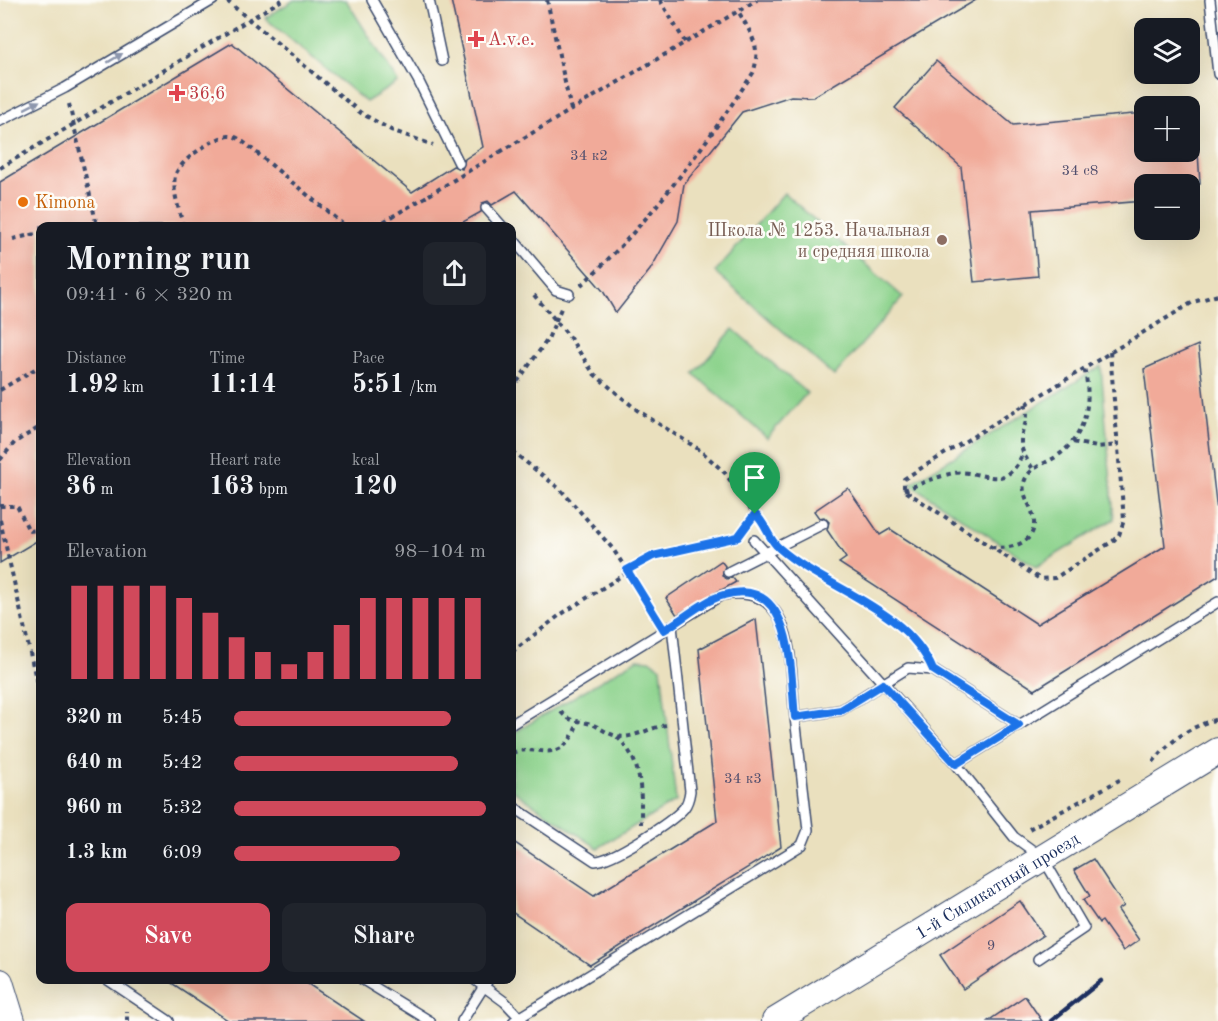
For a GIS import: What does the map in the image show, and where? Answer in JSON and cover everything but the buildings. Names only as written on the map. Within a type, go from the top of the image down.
[{"type":"street","name":"1-й Силикатный проезд","points":[[775,1021],[1218,751]]},
{"type":"street","points":[[0,982],[12,1021]]},
{"type":"lane","points":[[0,121],[65,88],[213,0]]},
{"type":"lane","points":[[372,0],[418,80],[459,163]]},
{"type":"lane","points":[[429,0],[442,62]]},
{"type":"lane","points":[[1210,0],[1218,74]]},
{"type":"lane","points":[[486,208],[498,222]]},
{"type":"lane","points":[[516,243],[556,290],[567,294]]},
{"type":"lane","points":[[728,572],[823,524]]},
{"type":"lane","points":[[754,540],[956,764],[1014,837],[1043,858],[1084,928],[1038,959]]},
{"type":"lane","points":[[488,984],[519,1020],[802,844],[808,830],[786,634],[781,618],[764,599],[739,592],[722,595],[516,721]]},
{"type":"lane","points":[[956,764],[1218,602]]},
{"type":"lane","points":[[516,809],[595,861],[609,858],[674,817],[685,807],[689,799],[683,724],[668,628]]},
{"type":"lane","points":[[795,717],[841,710],[908,668],[933,670],[1019,725]]},
{"type":"lane","points":[[114,984],[169,1021]]},
{"type":"lane","points":[[370,984],[430,1021]]},
{"type":"lane","points":[[462,1021],[485,984]]},
{"type":"path","points":[[226,0],[361,113],[391,130],[454,152]]},
{"type":"path","points":[[0,168],[282,0]]},
{"type":"path","points":[[547,0],[571,110]]},
{"type":"path","points":[[383,222],[757,0]]},
{"type":"path","points":[[662,1],[685,42]]},
{"type":"path","points":[[591,277],[642,225],[753,73],[757,61],[757,47],[738,11]]},
{"type":"path","points":[[65,88],[96,222]]},
{"type":"path","points":[[182,222],[174,187],[176,174],[188,158],[220,138],[231,136],[246,144],[340,222]]},
{"type":"path","points":[[13,239],[36,234]]},
{"type":"path","points":[[516,384],[548,339],[567,294]]},
{"type":"path","points":[[904,490],[904,479],[910,475],[1193,302],[1218,294]]},
{"type":"path","points":[[534,295],[594,374],[637,410],[700,450],[725,473],[761,519],[777,547],[909,633],[926,655],[933,670]]},
{"type":"path","points":[[904,490],[1032,575],[1046,579],[1055,578],[1113,542],[1119,535],[1124,520],[1110,352]]},
{"type":"path","points":[[0,390],[36,368]]},
{"type":"path","points":[[990,547],[1014,548],[1024,542],[1031,532],[1032,513],[1024,495],[1024,483],[1033,469],[1057,456],[1080,433],[1089,399],[1084,368]]},
{"type":"path","points":[[1025,404],[1029,417],[1022,438],[1023,452],[1033,469]]},
{"type":"path","points":[[0,460],[15,442],[36,429]]},
{"type":"path","points":[[1072,441],[1097,447],[1118,445]]},
{"type":"path","points":[[904,490],[957,472],[982,478],[1002,476],[1017,465],[1023,452]]},
{"type":"path","points":[[516,454],[561,490],[627,570],[668,628]]},
{"type":"path","points":[[0,506],[17,506],[24,527],[36,531]]},
{"type":"path","points":[[516,649],[560,615],[627,570],[653,556],[738,537],[755,514]]},
{"type":"path","points":[[0,520],[36,679]]},
{"type":"path","points":[[553,698],[562,713],[578,722],[591,724],[616,736],[626,745],[637,764],[641,791],[641,838]]},
{"type":"path","points":[[1152,763],[1171,741],[1201,723],[1218,719]]},
{"type":"path","points":[[516,752],[524,750],[541,753],[561,747],[574,732],[578,722]]},
{"type":"path","points":[[616,736],[633,736],[647,729],[683,724]]},
{"type":"path","points":[[1014,837],[1132,773]]},
{"type":"green space","points":[[294,0],[346,0],[398,82],[366,102],[265,18]]},
{"type":"green space","points":[[784,193],[903,297],[834,376],[715,272]]},
{"type":"green space","points":[[733,329],[807,393],[767,438],[694,374]]},
{"type":"green space","points":[[1101,366],[1114,519],[1036,567],[910,484]]},
{"type":"green space","points":[[637,659],[650,660],[661,668],[676,801],[598,848],[516,793],[516,732]]},
{"type":"railway","points":[[1051,1021],[1101,981]]},
{"type":"place","name":"A.v.e.","points":[[476,39]]},
{"type":"place","name":"36,6","points":[[177,93]]},
{"type":"place","name":"Kimona","points":[[23,202]]},
{"type":"place","name":"Школа № 1253. Начальная и средняя школа","points":[[942,240]]},
{"type":"route","points":[[755,514],[761,519],[777,547],[909,633],[919,643],[933,670],[1019,725],[956,764],[883,684],[841,710],[795,717],[786,634],[781,618],[773,606],[753,594],[739,592],[722,595],[664,630],[650,602],[627,570],[653,556],[705,542],[738,537],[755,514]]}]
